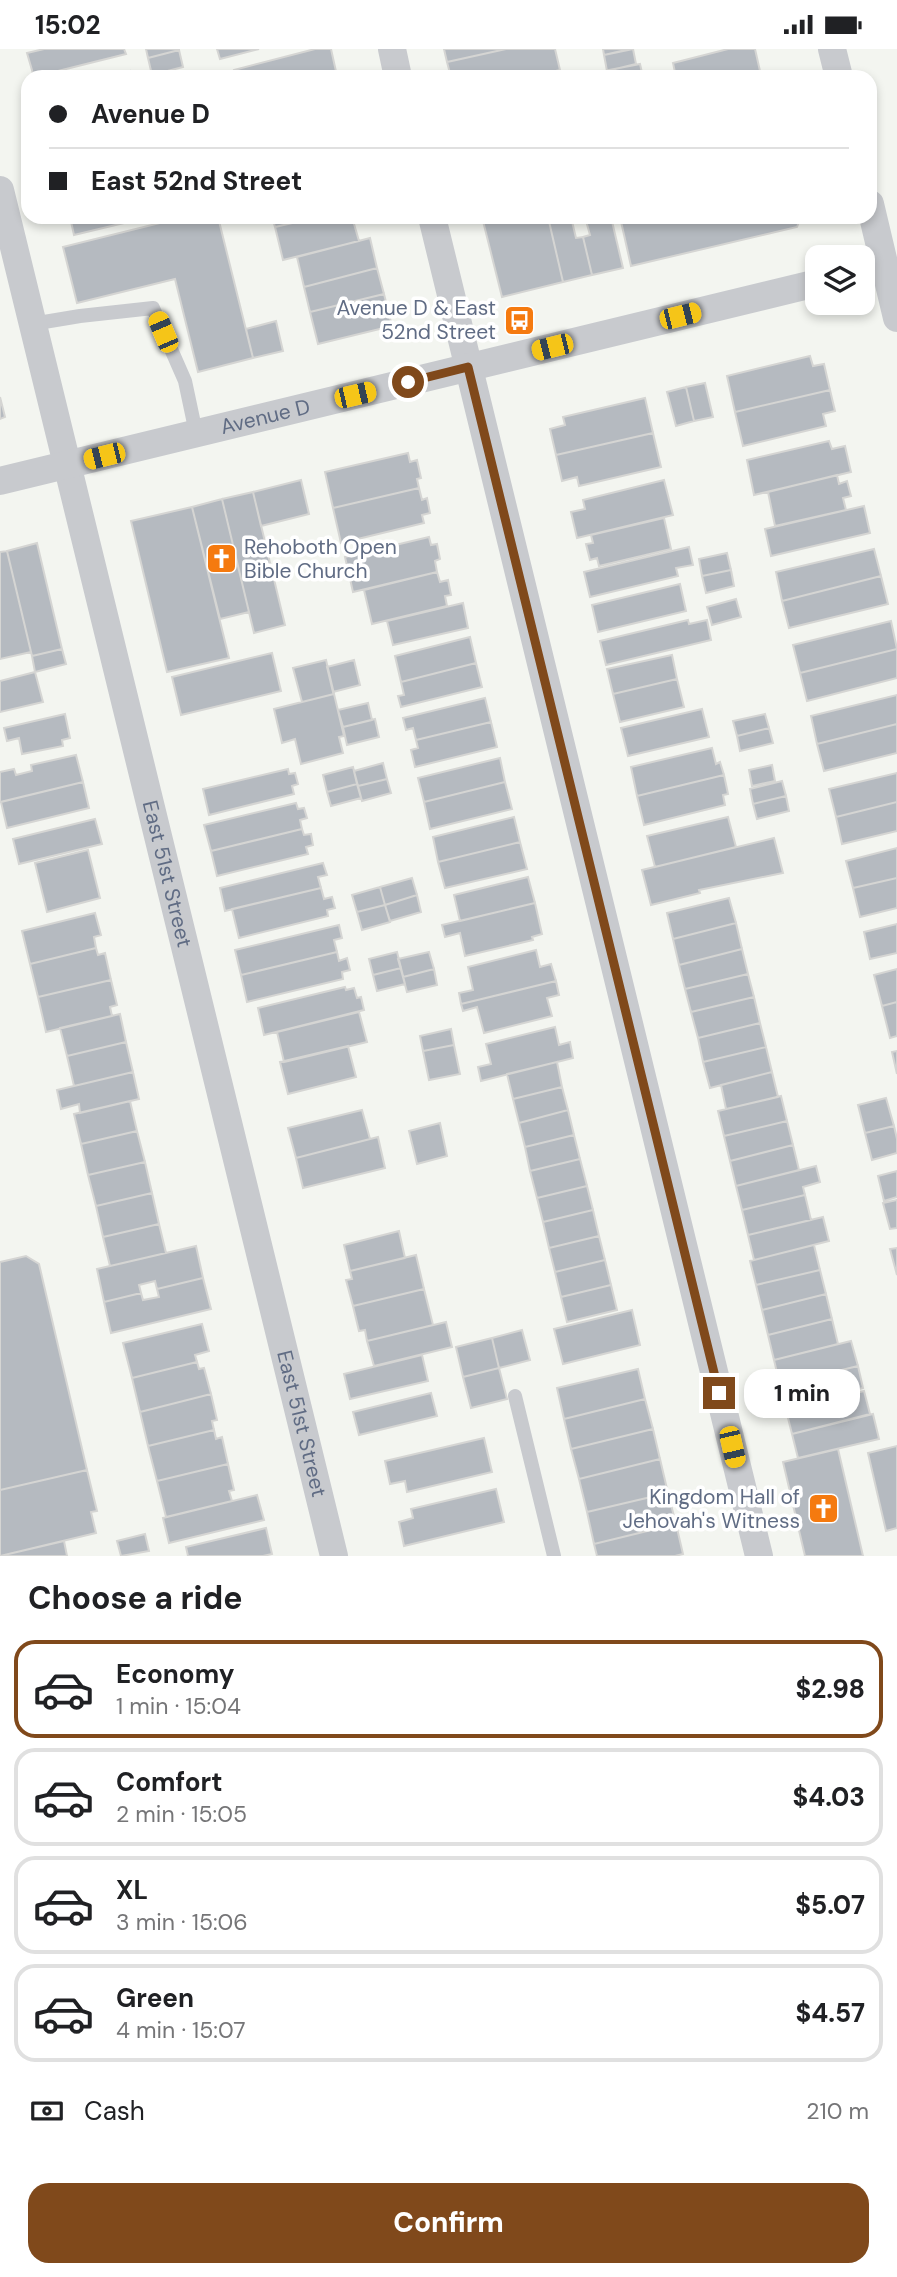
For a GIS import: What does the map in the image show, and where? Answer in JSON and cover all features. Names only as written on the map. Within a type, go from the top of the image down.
[{"type":"street","points":[[392,49],[396,70]]},
{"type":"street","points":[[832,49],[837,70]]},
{"type":"street","name":"East 51st Street","points":[[0,190],[334,1556]]},
{"type":"street","points":[[434,224],[759,1556]]},
{"type":"street","points":[[873,224],[881,267],[897,317]]},
{"type":"street","name":"Avenue D","points":[[0,481],[805,286]]},
{"type":"lane","points":[[32,324],[153,308],[184,381],[196,433]]},
{"type":"lane","points":[[515,1396],[554,1556]]},
{"type":"building","points":[[44,49],[124,49],[126,54],[62,70],[32,70],[27,53]]},
{"type":"building","points":[[146,49],[179,49],[179,50],[148,58]]},
{"type":"building","points":[[217,49],[259,49],[220,59]]},
{"type":"building","points":[[315,49],[331,49],[336,70],[234,70]]},
{"type":"building","points":[[444,49],[506,49],[447,62]]},
{"type":"building","points":[[506,49],[555,49],[560,70],[449,70],[447,62]]},
{"type":"building","points":[[603,49],[630,49],[604,55]]},
{"type":"building","points":[[633,49],[636,64],[607,70],[604,55]]},
{"type":"building","points":[[728,49],[755,49],[760,70],[674,70],[673,63]]},
{"type":"building","points":[[179,50],[183,67],[151,70],[148,58]]},
{"type":"building","points":[[640,64],[641,70],[609,70]]},
{"type":"building","points":[[72,224],[120,224],[74,235]]},
{"type":"building","points":[[156,224],[220,224],[253,358],[198,372],[175,279],[77,303],[63,247]]},
{"type":"building","points":[[288,224],[354,224],[359,241],[283,260],[275,227]]},
{"type":"building","points":[[484,224],[550,224],[563,282],[502,297]]},
{"type":"building","points":[[550,224],[573,224],[576,238],[583,237],[592,275],[563,282]]},
{"type":"building","points":[[587,224],[613,224],[623,268],[592,275],[583,237],[590,235]]},
{"type":"building","points":[[622,224],[798,224],[797,227],[631,266]]},
{"type":"building","points":[[370,238],[377,268],[304,287],[297,257]]},
{"type":"building","points":[[377,268],[384,294],[310,312],[304,287]]},
{"type":"building","points":[[384,294],[392,326],[318,344],[310,312]]},
{"type":"building","points":[[276,321],[283,351],[253,358],[246,329]]},
{"type":"building","points":[[810,356],[813,366],[824,364],[830,390],[735,412],[727,376]]},
{"type":"building","points":[[705,383],[713,417],[694,421],[686,387]]},
{"type":"building","points":[[686,387],[694,421],[676,426],[667,392]]},
{"type":"building","points":[[830,390],[835,411],[823,414],[826,426],[743,446],[735,412]]},
{"type":"building","points":[[0,397],[5,417],[0,419]]},
{"type":"building","points":[[645,398],[653,433],[556,455],[550,429],[565,425],[563,417]]},
{"type":"building","points":[[653,433],[661,467],[579,486],[577,477],[562,481],[556,455]]},
{"type":"building","points":[[829,441],[832,449],[845,446],[851,472],[754,495],[747,460]]},
{"type":"building","points":[[408,453],[410,462],[417,460],[421,478],[417,479],[419,488],[333,508],[325,472]]},
{"type":"building","points":[[837,475],[839,484],[847,481],[851,496],[843,498],[846,510],[775,526],[768,492]]},
{"type":"building","points":[[301,480],[309,514],[261,526],[253,492]]},
{"type":"building","points":[[664,480],[673,515],[577,538],[571,512],[585,509],[583,500]]},
{"type":"building","points":[[419,488],[422,500],[427,498],[430,513],[422,515],[424,523],[341,543],[333,508]]},
{"type":"building","points":[[253,492],[285,625],[254,633],[222,499]]},
{"type":"building","name":"Rehoboth Open Bible Church","points":[[222,499],[249,612],[220,619],[192,507]]},
{"type":"building","points":[[864,506],[870,533],[771,556],[765,529]]},
{"type":"building","points":[[192,507],[229,658],[167,672],[131,521]]},
{"type":"building","points":[[664,518],[671,549],[599,566],[597,558],[590,560],[586,544],[593,543],[591,535]]},
{"type":"building","points":[[429,537],[431,545],[437,544],[440,559],[435,561],[437,572],[353,592],[345,557]]},
{"type":"building","points":[[37,543],[62,649],[32,656],[7,551]]},
{"type":"building","points":[[689,547],[693,565],[676,568],[678,576],[590,597],[584,572]]},
{"type":"building","points":[[874,549],[881,576],[782,601],[776,572]]},
{"type":"building","points":[[7,551],[31,652],[0,659],[0,552]]},
{"type":"building","points":[[727,553],[731,570],[702,576],[699,559]]},
{"type":"building","points":[[731,570],[734,586],[706,593],[702,576]]},
{"type":"building","points":[[437,572],[440,582],[448,580],[451,595],[445,596],[447,606],[372,624],[364,590]]},
{"type":"building","points":[[881,576],[888,604],[789,628],[782,601]]},
{"type":"building","points":[[680,584],[686,611],[598,632],[592,605]]},
{"type":"building","points":[[736,599],[741,617],[712,625],[707,607]]},
{"type":"building","points":[[463,603],[468,628],[393,645],[387,621]]},
{"type":"building","points":[[688,620],[689,624],[707,620],[711,640],[606,665],[600,641]]},
{"type":"building","points":[[891,621],[897,649],[800,673],[793,645]]},
{"type":"building","points":[[470,637],[476,663],[401,682],[395,656]]},
{"type":"building","points":[[62,649],[66,664],[35,672],[32,656]]},
{"type":"building","points":[[897,649],[897,678],[807,701],[800,673]]},
{"type":"building","points":[[272,653],[281,691],[181,715],[172,677]]},
{"type":"building","points":[[672,655],[677,679],[613,694],[607,669]]},
{"type":"building","points":[[326,660],[334,694],[302,702],[293,668]]},
{"type":"building","points":[[354,660],[360,685],[333,692],[327,667]]},
{"type":"building","points":[[476,663],[482,687],[401,707],[398,696],[404,695],[401,682]]},
{"type":"building","points":[[35,672],[43,702],[0,712],[0,681]]},
{"type":"building","points":[[677,679],[684,707],[620,722],[613,694]]},
{"type":"building","points":[[334,694],[344,736],[339,737],[343,753],[301,764],[295,739],[282,743],[274,709]]},
{"type":"building","points":[[897,695],[897,724],[817,744],[811,716]]},
{"type":"building","points":[[485,698],[491,722],[416,740],[413,728],[406,730],[403,718]]},
{"type":"building","points":[[368,703],[372,720],[343,727],[338,710]]},
{"type":"building","points":[[702,709],[709,737],[628,756],[621,728]]},
{"type":"building","points":[[65,714],[70,738],[62,740],[63,746],[22,754],[19,738],[7,741],[4,728]]},
{"type":"building","points":[[765,714],[769,728],[737,736],[733,721]]},
{"type":"building","points":[[375,719],[379,737],[347,745],[343,727]]},
{"type":"building","points":[[491,722],[497,747],[415,767],[411,750],[418,748],[416,740]]},
{"type":"building","points":[[897,724],[897,753],[824,771],[817,744]]},
{"type":"building","points":[[769,728],[773,743],[740,751],[737,736]]},
{"type":"building","points":[[712,748],[716,764],[720,762],[724,775],[637,796],[631,767]]},
{"type":"building","points":[[76,755],[83,782],[0,802],[0,772],[14,769],[16,775],[32,771],[31,765]]},
{"type":"building","points":[[500,758],[505,782],[424,802],[418,778]]},
{"type":"building","points":[[383,763],[387,779],[358,786],[354,771]]},
{"type":"building","points":[[772,765],[775,781],[752,786],[749,770]]},
{"type":"building","points":[[353,767],[357,784],[327,792],[323,775]]},
{"type":"building","points":[[288,769],[289,774],[295,773],[298,784],[292,786],[294,794],[209,815],[203,789]]},
{"type":"building","points":[[897,773],[897,802],[836,817],[829,789]]},
{"type":"building","points":[[724,775],[728,794],[723,795],[725,805],[644,825],[637,796]]},
{"type":"building","points":[[387,779],[391,793],[362,801],[358,786]]},
{"type":"building","points":[[782,781],[786,796],[753,804],[750,789]]},
{"type":"building","points":[[83,782],[89,808],[7,828],[1,802]]},
{"type":"building","points":[[505,782],[512,809],[430,829],[424,802]]},
{"type":"building","points":[[357,784],[361,798],[331,806],[327,792]]},
{"type":"building","points":[[786,796],[789,811],[757,819],[753,804]]},
{"type":"building","points":[[897,802],[897,831],[842,844],[836,817]]},
{"type":"building","points":[[296,803],[298,809],[304,808],[307,818],[300,820],[302,829],[211,851],[204,825]]},
{"type":"building","points":[[514,817],[520,842],[438,862],[433,837]]},
{"type":"building","points":[[728,817],[736,847],[655,867],[647,836]]},
{"type":"building","points":[[95,819],[102,844],[19,864],[13,839]]},
{"type":"building","points":[[302,829],[304,835],[311,834],[313,845],[306,847],[308,854],[217,876],[211,851]]},
{"type":"building","points":[[774,838],[783,873],[699,890],[700,893],[651,905],[642,870]]},
{"type":"building","points":[[520,842],[527,869],[445,888],[438,862]]},
{"type":"building","points":[[897,848],[897,878],[853,888],[846,861]]},
{"type":"building","points":[[88,850],[100,898],[47,912],[35,863]]},
{"type":"building","points":[[323,863],[327,875],[318,877],[321,888],[225,911],[220,888]]},
{"type":"building","points":[[528,877],[535,903],[460,921],[454,895]]},
{"type":"building","points":[[412,878],[417,895],[385,905],[380,887]]},
{"type":"building","points":[[897,878],[897,908],[860,917],[853,888]]},
{"type":"building","points":[[380,887],[385,905],[357,912],[352,895]]},
{"type":"building","points":[[321,888],[324,899],[332,897],[335,908],[327,910],[328,916],[239,938],[232,909]]},
{"type":"building","points":[[417,895],[421,912],[390,921],[385,905]]},
{"type":"building","points":[[729,898],[736,923],[673,939],[667,913]]},
{"type":"building","points":[[535,903],[542,934],[532,937],[533,940],[465,956],[460,933],[445,937],[442,925]]},
{"type":"building","points":[[385,905],[390,922],[362,930],[357,912]]},
{"type":"building","points":[[95,913],[101,935],[94,937],[96,948],[30,964],[22,931]]},
{"type":"building","points":[[736,923],[742,949],[679,965],[673,939]]},
{"type":"building","points":[[897,924],[897,953],[870,959],[864,932]]},
{"type":"building","points":[[339,925],[342,938],[334,940],[337,952],[241,975],[235,950]]},
{"type":"building","points":[[96,948],[98,955],[105,953],[111,980],[38,997],[30,964]]},
{"type":"building","points":[[742,949],[748,974],[685,989],[679,965]]},
{"type":"building","points":[[536,950],[540,967],[551,964],[556,981],[461,1004],[459,993],[473,990],[468,967]]},
{"type":"building","points":[[337,952],[339,961],[347,958],[350,970],[342,972],[343,979],[247,1002],[241,975]]},
{"type":"building","points":[[397,952],[401,968],[373,975],[369,959]]},
{"type":"building","points":[[429,952],[434,969],[403,977],[398,959]]},
{"type":"building","points":[[401,968],[405,984],[377,991],[373,975]]},
{"type":"building","points":[[434,969],[437,985],[407,992],[403,977]]},
{"type":"building","points":[[897,969],[897,1002],[882,1006],[874,975]]},
{"type":"building","points":[[748,974],[754,997],[691,1012],[685,989]]},
{"type":"building","points":[[111,980],[117,1005],[110,1007],[112,1016],[46,1032],[38,997]]},
{"type":"building","points":[[556,981],[559,995],[547,998],[552,1016],[484,1033],[477,1007],[463,1011],[461,1004]]},
{"type":"building","points":[[345,987],[346,990],[354,988],[357,998],[361,997],[364,1010],[264,1035],[258,1008]]},
{"type":"building","points":[[754,997],[760,1023],[698,1038],[691,1012]]},
{"type":"building","points":[[897,1002],[897,1036],[890,1038],[882,1006]]},
{"type":"building","points":[[359,1012],[367,1042],[284,1062],[277,1032]]},
{"type":"building","points":[[120,1014],[126,1042],[67,1056],[60,1028]]},
{"type":"building","points":[[760,1023],[766,1047],[703,1062],[698,1038]]},
{"type":"building","points":[[555,1027],[559,1045],[570,1042],[573,1058],[481,1081],[478,1067],[491,1064],[486,1044]]},
{"type":"building","points":[[451,1029],[454,1045],[423,1051],[420,1036]]},
{"type":"building","points":[[126,1042],[133,1072],[74,1086],[67,1056]]},
{"type":"building","points":[[454,1045],[460,1074],[429,1080],[423,1051]]},
{"type":"building","points":[[348,1046],[356,1077],[288,1094],[280,1062]]},
{"type":"building","points":[[766,1047],[772,1072],[710,1088],[703,1062]]},
{"type":"building","points":[[897,1051],[897,1074],[892,1052]]},
{"type":"building","points":[[557,1062],[562,1087],[513,1099],[507,1074]]},
{"type":"building","points":[[133,1072],[139,1099],[80,1113],[79,1104],[61,1109],[57,1090]]},
{"type":"building","points":[[772,1072],[778,1097],[726,1109],[721,1085]]},
{"type":"building","points":[[562,1087],[568,1110],[519,1123],[513,1099]]},
{"type":"building","points":[[781,1096],[787,1121],[724,1136],[718,1111]]},
{"type":"building","points":[[886,1098],[894,1126],[865,1133],[858,1105]]},
{"type":"building","points":[[130,1101],[137,1131],[81,1144],[74,1114]]},
{"type":"building","points":[[362,1110],[370,1139],[296,1158],[288,1128]]},
{"type":"building","points":[[568,1110],[574,1135],[525,1147],[519,1123]]},
{"type":"building","points":[[787,1121],[793,1145],[730,1161],[724,1136]]},
{"type":"building","points":[[440,1123],[447,1156],[417,1164],[409,1131]]},
{"type":"building","points":[[894,1126],[897,1153],[872,1160],[865,1133]]},
{"type":"building","points":[[137,1131],[145,1162],[88,1175],[81,1144]]},
{"type":"building","points":[[574,1135],[580,1159],[530,1171],[525,1147]]},
{"type":"building","points":[[378,1137],[385,1168],[303,1188],[296,1158]]},
{"type":"building","points":[[793,1145],[799,1170],[736,1186],[730,1161]]},
{"type":"building","points":[[580,1159],[587,1186],[537,1198],[530,1171]]},
{"type":"building","points":[[145,1162],[152,1193],[96,1206],[88,1175]]},
{"type":"building","points":[[816,1166],[820,1182],[803,1187],[805,1195],[742,1210],[736,1186]]},
{"type":"building","points":[[897,1171],[897,1197],[884,1201],[878,1176]]},
{"type":"building","points":[[587,1186],[593,1210],[543,1222],[537,1198]]},
{"type":"building","points":[[152,1193],[159,1224],[103,1237],[96,1206]]},
{"type":"building","points":[[805,1195],[811,1220],[748,1235],[742,1210]]},
{"type":"building","points":[[897,1200],[897,1228],[890,1229],[883,1203]]},
{"type":"building","points":[[593,1210],[599,1236],[549,1248],[543,1222]]},
{"type":"building","points":[[823,1217],[829,1241],[754,1260],[748,1235]]},
{"type":"building","points":[[159,1224],[166,1253],[110,1266],[103,1237]]},
{"type":"building","points":[[399,1231],[405,1258],[350,1271],[344,1245]]},
{"type":"building","points":[[599,1236],[605,1260],[555,1272],[549,1248]]},
{"type":"building","points":[[814,1245],[820,1270],[756,1285],[750,1261]]},
{"type":"building","points":[[196,1246],[203,1278],[157,1289],[155,1281],[139,1285],[141,1293],[104,1302],[97,1269]]},
{"type":"building","points":[[897,1248],[897,1275],[890,1249]]},
{"type":"building","points":[[416,1255],[424,1289],[353,1306],[346,1280],[352,1279],[350,1271]]},
{"type":"building","points":[[26,1256],[39,1264],[87,1470],[0,1490],[0,1262]]},
{"type":"building","points":[[605,1260],[611,1285],[561,1297],[555,1272]]},
{"type":"building","points":[[820,1270],[826,1294],[762,1310],[756,1285]]},
{"type":"building","points":[[203,1278],[211,1309],[111,1333],[104,1302],[141,1293],[143,1300],[159,1297],[157,1289]]},
{"type":"building","points":[[611,1285],[617,1310],[567,1322],[561,1297]]},
{"type":"building","points":[[424,1289],[433,1325],[367,1341],[365,1330],[359,1331],[353,1306]]},
{"type":"building","points":[[826,1294],[832,1319],[768,1335],[762,1310]]},
{"type":"building","points":[[632,1310],[640,1345],[563,1364],[554,1329]]},
{"type":"building","points":[[832,1319],[838,1344],[774,1360],[768,1335]]},
{"type":"building","points":[[446,1322],[452,1347],[374,1366],[367,1341]]},
{"type":"building","points":[[202,1324],[209,1351],[195,1355],[197,1362],[132,1378],[123,1343]]},
{"type":"building","points":[[522,1330],[530,1360],[499,1368],[492,1338]]},
{"type":"building","points":[[492,1338],[499,1368],[463,1377],[456,1347]]},
{"type":"building","points":[[851,1341],[858,1366],[780,1385],[774,1360]]},
{"type":"building","points":[[422,1355],[428,1381],[350,1399],[344,1374]]},
{"type":"building","points":[[197,1362],[199,1369],[204,1368],[211,1394],[140,1412],[132,1378]]},
{"type":"building","points":[[858,1366],[863,1388],[850,1391],[851,1394],[786,1410],[780,1385]]},
{"type":"building","points":[[499,1368],[507,1399],[471,1408],[463,1377]]},
{"type":"building","points":[[638,1369],[645,1399],[564,1419],[557,1388]]},
{"type":"building","points":[[864,1391],[870,1414],[792,1434],[786,1410]]},
{"type":"building","points":[[431,1393],[437,1416],[359,1435],[353,1412]]},
{"type":"building","points":[[211,1394],[217,1420],[212,1421],[214,1430],[148,1446],[140,1412]]},
{"type":"building","points":[[645,1399],[653,1429],[571,1449],[564,1419]]},
{"type":"building","points":[[873,1414],[879,1439],[798,1458],[792,1434]]},
{"type":"building","points":[[653,1429],[660,1459],[579,1479],[571,1449]]},
{"type":"building","points":[[214,1430],[216,1439],[222,1437],[228,1464],[157,1481],[148,1446]]},
{"type":"building","points":[[484,1438],[492,1472],[407,1492],[405,1481],[390,1484],[385,1461]]},
{"type":"building","points":[[897,1446],[897,1528],[886,1531],[868,1453]]},
{"type":"building","name":"Kingdom Hall of Jehovah's Witness","points":[[838,1449],[863,1556],[805,1556],[783,1462]]},
{"type":"building","points":[[660,1459],[668,1493],[587,1512],[579,1479]]},
{"type":"building","points":[[228,1464],[234,1490],[229,1491],[232,1501],[166,1517],[157,1481]]},
{"type":"building","points":[[87,1470],[97,1511],[91,1512],[96,1533],[0,1556],[0,1490]]},
{"type":"building","points":[[496,1489],[504,1522],[404,1546],[399,1522],[413,1518],[411,1509]]},
{"type":"building","points":[[668,1493],[676,1524],[594,1544],[587,1512]]},
{"type":"building","points":[[257,1495],[264,1520],[169,1543],[163,1518]]},
{"type":"building","points":[[676,1524],[683,1554],[597,1556],[594,1544]]},
{"type":"building","points":[[266,1528],[272,1554],[188,1556],[186,1547]]},
{"type":"building","points":[[145,1534],[149,1551],[121,1556],[117,1541]]},
{"type":"building","points":[[64,1541],[67,1556],[0,1556]]},
{"type":"place","name":"Avenue D & East 52nd Street","points":[[519,320]]},
{"type":"place","name":"Rehoboth Open Bible Church","points":[[221,559]]},
{"type":"place","name":"Kingdom Hall of Jehovah's Witness","points":[[823,1509]]},
{"type":"route","points":[[408,382],[468,367],[719,1393]]}]
